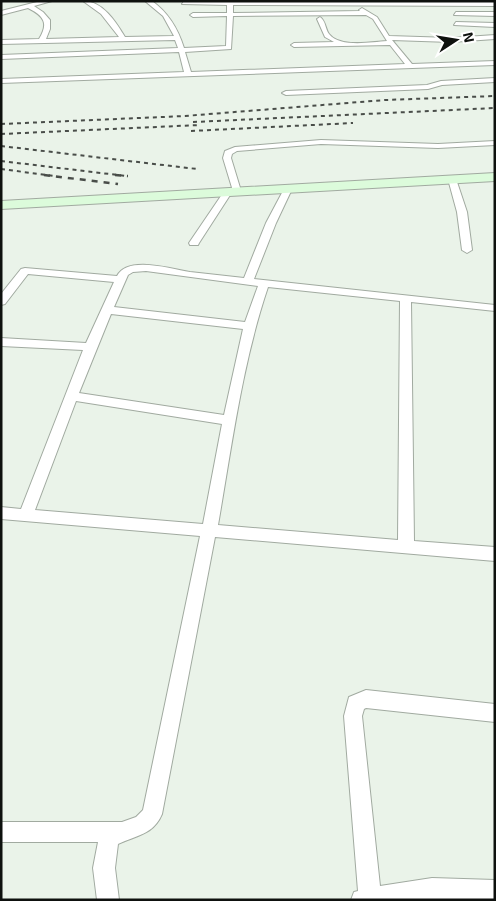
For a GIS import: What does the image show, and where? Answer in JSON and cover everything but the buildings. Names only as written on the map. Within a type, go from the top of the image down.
[{"type":"street","points":[[1,13],[49,1]]},
{"type":"street","points":[[86,1],[109,16],[122,40]]},
{"type":"street","points":[[148,1],[170,21],[178,38],[188,74]]},
{"type":"street","points":[[1,57],[229,48],[230,2]]},
{"type":"street","points":[[274,2],[275,14]]},
{"type":"street","points":[[315,2],[327,36],[342,44]]},
{"type":"street","points":[[358,2],[361,9],[369,13],[377,21],[410,66]]},
{"type":"street","points":[[184,3],[490,3],[495,10]]},
{"type":"street","points":[[402,3],[408,11]]},
{"type":"street","points":[[29,6],[43,14],[49,23],[48,30],[41,42]]},
{"type":"street","points":[[193,15],[275,14],[319,17],[369,13]]},
{"type":"street","points":[[447,14],[495,14]]},
{"type":"street","points":[[456,24],[495,25]]},
{"type":"street","points":[[294,45],[495,37]]},
{"type":"street","points":[[1,42],[178,38]]},
{"type":"street","points":[[1,81],[495,63]]},
{"type":"street","points":[[286,93],[428,87],[441,82],[495,80]]},
{"type":"street","points":[[194,243],[233,192],[227,158],[228,153],[235,149],[321,142],[438,146],[495,143]]},
{"type":"street","points":[[1,205],[495,177]]},
{"type":"street","points":[[452,179],[462,212],[467,250]]},
{"type":"street","points":[[1,832],[119,832],[140,828],[152,814],[209,530],[228,420],[249,326],[256,282],[271,222],[288,189]]},
{"type":"street","points":[[26,515],[90,348],[128,270],[140,267],[256,282],[495,308]]},
{"type":"street","points":[[2,301],[21,274],[29,270],[122,280]]},
{"type":"street","points":[[405,298],[406,546]]},
{"type":"street","points":[[108,310],[249,326]]},
{"type":"street","points":[[1,342],[90,348]]},
{"type":"street","points":[[72,396],[228,420]]},
{"type":"street","points":[[1,513],[495,554]]},
{"type":"street","points":[[495,713],[366,699],[356,703],[353,716],[367,899],[432,889],[495,891]]},
{"type":"street","points":[[108,900],[104,868],[107,849],[109,838],[119,832]]},
{"type":"railway","points":[[1,124],[185,116],[385,100],[495,96]]},
{"type":"railway","points":[[193,122],[495,108]]},
{"type":"railway","points":[[191,131],[353,123]]},
{"type":"railway","points":[[1,134],[200,125]]},
{"type":"railway","points":[[1,146],[197,169]]},
{"type":"railway","points":[[1,161],[122,176]]},
{"type":"railway","points":[[1,169],[54,176]]},
{"type":"railway","points":[[44,175],[118,184]]},
{"type":"railway","points":[[115,175],[122,176]]},
{"type":"railway","points":[[122,176],[128,176]]}]
